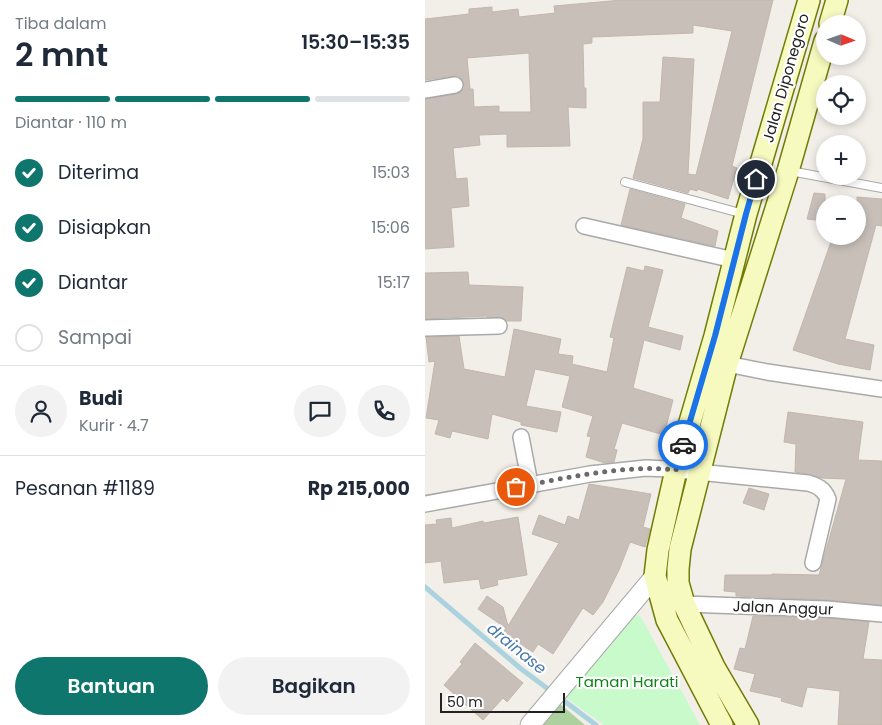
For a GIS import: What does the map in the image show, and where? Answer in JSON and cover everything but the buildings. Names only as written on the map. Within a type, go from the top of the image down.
[{"type":"main road","name":"Jalan Diponegoro","points":[[722,725],[667,620],[655,576],[658,550],[676,470],[715,336],[746,214],[809,0]]},
{"type":"main road","name":"Jalan Diponegoro","points":[[833,15],[837,0]]},
{"type":"main road","name":"Jalan Diponegoro","points":[[748,725],[714,667],[684,604],[678,583],[677,569],[680,548],[727,364],[788,171],[818,65]]},
{"type":"street","points":[[425,90],[455,85]]},
{"type":"street","points":[[583,226],[734,260]]},
{"type":"street","points":[[425,328],[499,326]]},
{"type":"street","points":[[727,364],[882,390]]},
{"type":"street","points":[[521,437],[530,484]]},
{"type":"street","points":[[425,504],[590,474],[646,468],[808,483],[820,487],[829,499],[813,563]]},
{"type":"street","points":[[530,725],[655,576]]},
{"type":"street","name":"Jalan Anggur","points":[[684,604],[827,609],[882,614]]},
{"type":"lane","points":[[788,171],[882,188]]},
{"type":"lane","points":[[625,182],[746,214]]},
{"type":"green space","name":"Taman Harati","points":[[638,615],[642,619],[700,725],[604,725],[559,693],[631,617]]},
{"type":"green space","points":[[559,703],[585,725],[537,725]]},
{"type":"waterway","name":"drainase","points":[[425,587],[520,668],[552,692]]},
{"type":"waterway","name":"drainase","points":[[559,697],[596,725]]},
{"type":"way so far","points":[[516,487],[590,474],[646,468],[676,470],[683,445]]},
{"type":"route","points":[[683,445],[715,336],[756,179]]}]
